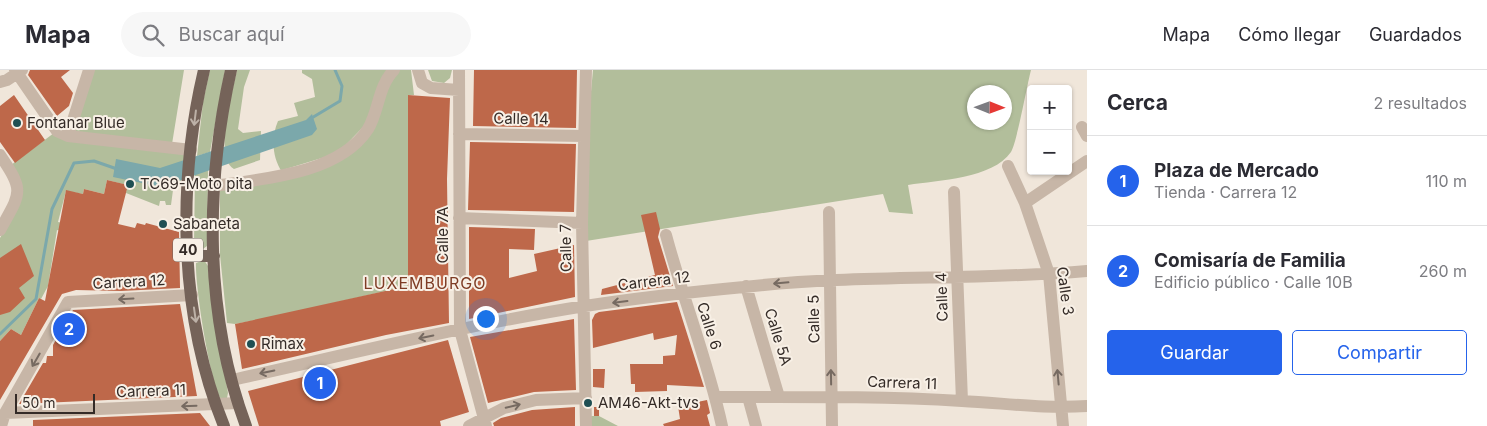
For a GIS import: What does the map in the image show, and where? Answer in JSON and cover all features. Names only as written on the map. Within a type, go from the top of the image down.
[{"type":"main road","name":"40","points":[[204,70],[197,101],[191,150],[187,198],[188,256],[201,351],[215,405],[224,426]]},
{"type":"main road","name":"40","points":[[231,70],[220,123],[214,186],[214,256],[221,328],[232,380],[246,426]]},
{"type":"main road","name":"40","points":[[188,256],[214,256]]},
{"type":"street","points":[[63,133],[89,70]]},
{"type":"street","points":[[214,186],[282,175],[338,158],[358,144],[369,127],[386,78],[394,70]]},
{"type":"street","points":[[418,70],[422,83],[431,88],[459,90]]},
{"type":"street","name":"Calle 7A","points":[[459,70],[460,330],[485,422]]},
{"type":"street","name":"Calle 7","points":[[586,70],[582,223],[586,426]]},
{"type":"street","points":[[0,82],[18,71],[63,133],[191,150]]},
{"type":"street","name":"Calle 14","points":[[459,134],[583,136]]},
{"type":"street","points":[[0,155],[17,180],[18,191],[15,203],[0,230]]},
{"type":"street","points":[[1024,203],[1087,161]]},
{"type":"street","name":"Calle 3","points":[[1008,166],[1024,203],[1050,274],[1063,426]]},
{"type":"street","name":"Calle 4","points":[[954,192],[962,401]]},
{"type":"street","name":"Calle 5","points":[[829,212],[832,426]]},
{"type":"street","points":[[459,218],[582,223]]},
{"type":"street","name":"Calle 6","points":[[666,235],[722,426]]},
{"type":"street","name":"Carrera 12","points":[[232,380],[460,330],[584,306],[746,286],[830,279],[957,277],[1087,271]]},
{"type":"street","name":"Calle 5A","points":[[746,286],[780,397]]},
{"type":"street","name":"Carrera 12","points":[[5,413],[68,302],[192,295]]},
{"type":"street","name":"Carrera 11","points":[[715,397],[832,397],[962,401],[1061,408],[1087,406]]},
{"type":"street","points":[[748,397],[756,426]]},
{"type":"street","points":[[469,426],[485,422],[504,408],[536,400],[586,398]]},
{"type":"street","name":"Carrera 11","points":[[5,413],[238,403]]},
{"type":"street","points":[[0,426],[5,413]]},
{"type":"green space","points":[[93,70],[184,70],[172,144],[73,132]]},
{"type":"green space","points":[[210,70],[225,70],[210,152],[197,156],[203,102]]},
{"type":"green space","points":[[237,70],[250,70],[244,87],[238,129],[243,133],[261,131],[260,160],[234,169],[228,162],[225,151],[225,138],[226,122]]},
{"type":"green space","points":[[302,70],[388,70],[366,124],[337,154],[282,172],[274,153],[274,134],[278,121],[298,116],[294,103],[315,97],[312,79],[302,73]]},
{"type":"green space","points":[[399,70],[411,70],[414,95],[408,95],[408,286],[272,317],[235,324],[227,323],[220,255],[220,189],[361,146],[390,80]]},
{"type":"green space","points":[[428,70],[452,70],[450,78],[444,83],[432,81]]},
{"type":"green space","points":[[593,70],[1031,70],[1019,126],[1011,152],[991,168],[978,173],[964,177],[908,185],[913,214],[889,212],[883,194],[586,241],[587,135]]},
{"type":"green space","points":[[54,133],[185,153],[180,185],[173,190],[171,205],[166,205],[165,201],[160,201],[159,206],[126,193],[127,185],[107,180],[104,194],[84,189],[83,194],[66,191],[58,222],[63,223],[61,231],[57,230],[48,286],[41,299],[39,298],[21,335],[11,329],[0,341],[0,238],[18,205],[11,165]]},
{"type":"green space","points":[[208,170],[207,246],[200,251],[197,250],[194,244],[195,174]]},
{"type":"green space","points":[[204,260],[208,266],[211,297],[228,393],[227,398],[221,399],[212,374],[198,292],[196,263]]},
{"type":"green space","points":[[591,416],[599,416],[618,426],[591,426]]},
{"type":"shaded area","points":[[194,219],[207,219],[207,228],[194,228]]},
{"type":"water","points":[[312,114],[317,129],[312,135],[161,187],[113,177],[116,159],[160,168],[306,120]]},
{"type":"building","points":[[30,70],[70,70],[61,77],[73,93],[69,106],[57,116],[28,75]]},
{"type":"building","points":[[474,70],[577,70],[576,128],[473,126]]},
{"type":"building","name":"Fontanar Blue","points":[[14,95],[45,140],[15,163],[0,142],[0,106]]},
{"type":"building","points":[[408,95],[450,98],[447,179],[449,323],[386,335],[242,369],[235,324],[408,286]]},
{"type":"building","points":[[470,142],[576,144],[574,212],[468,210]]},
{"type":"building","points":[[107,180],[128,185],[118,224],[135,228],[137,223],[145,225],[146,223],[179,232],[180,288],[121,291],[76,290],[62,294],[0,400],[0,341],[11,329],[21,335],[39,298],[45,301],[66,190],[83,194],[84,189],[104,194]]},
{"type":"building","points":[[656,212],[660,229],[658,237],[673,286],[601,295],[602,289],[655,275],[641,215]]},
{"type":"building","points":[[469,227],[535,229],[534,250],[509,249],[509,278],[537,271],[534,254],[574,245],[575,297],[469,319]]},
{"type":"building","points":[[21,244],[34,276],[19,288],[25,298],[10,312],[0,315],[0,258]]},
{"type":"building","points":[[677,302],[704,387],[667,385],[667,391],[635,392],[635,384],[631,384],[630,364],[663,364],[663,356],[675,355],[677,335],[654,340],[653,333],[593,348],[592,320],[595,314],[599,312]]},
{"type":"building","points":[[180,304],[197,396],[19,404],[43,363],[46,363],[47,356],[53,356],[53,345],[73,310]]},
{"type":"building","points":[[574,319],[576,390],[534,392],[488,403],[470,337]]},
{"type":"building","points":[[448,340],[469,412],[440,421],[441,426],[259,426],[248,391]]},
{"type":"building","points":[[593,369],[605,369],[604,388],[593,387]]},
{"type":"building","points":[[707,400],[710,413],[707,415],[710,426],[664,426],[663,424],[680,419],[678,406]]},
{"type":"building","points":[[575,407],[575,426],[494,426],[493,423],[501,418],[532,410]]},
{"type":"building","points":[[594,407],[599,407],[599,416],[594,416]]},
{"type":"building","points":[[200,413],[210,426],[33,426],[33,420]]},
{"type":"waterway","points":[[310,119],[340,101],[342,86],[335,70]]},
{"type":"waterway","points":[[0,334],[36,299],[52,209],[74,163],[94,161],[117,169]]},
{"type":"place","name":"Fontanar Blue","points":[[17,123]]},
{"type":"place","name":"TC69-Moto pita","points":[[130,184]]},
{"type":"place","name":"Sabaneta","points":[[163,224]]},
{"type":"place","name":"Comisaría de Familia","points":[[69,329]]},
{"type":"place","name":"Rimax","points":[[251,344]]},
{"type":"place","name":"Plaza de Mercado","points":[[320,383]]},
{"type":"place","name":"AM46-Akt-tvs","points":[[588,403]]},
{"type":"district","name":"LUXEMBURGO","points":[[425,283]]}]
